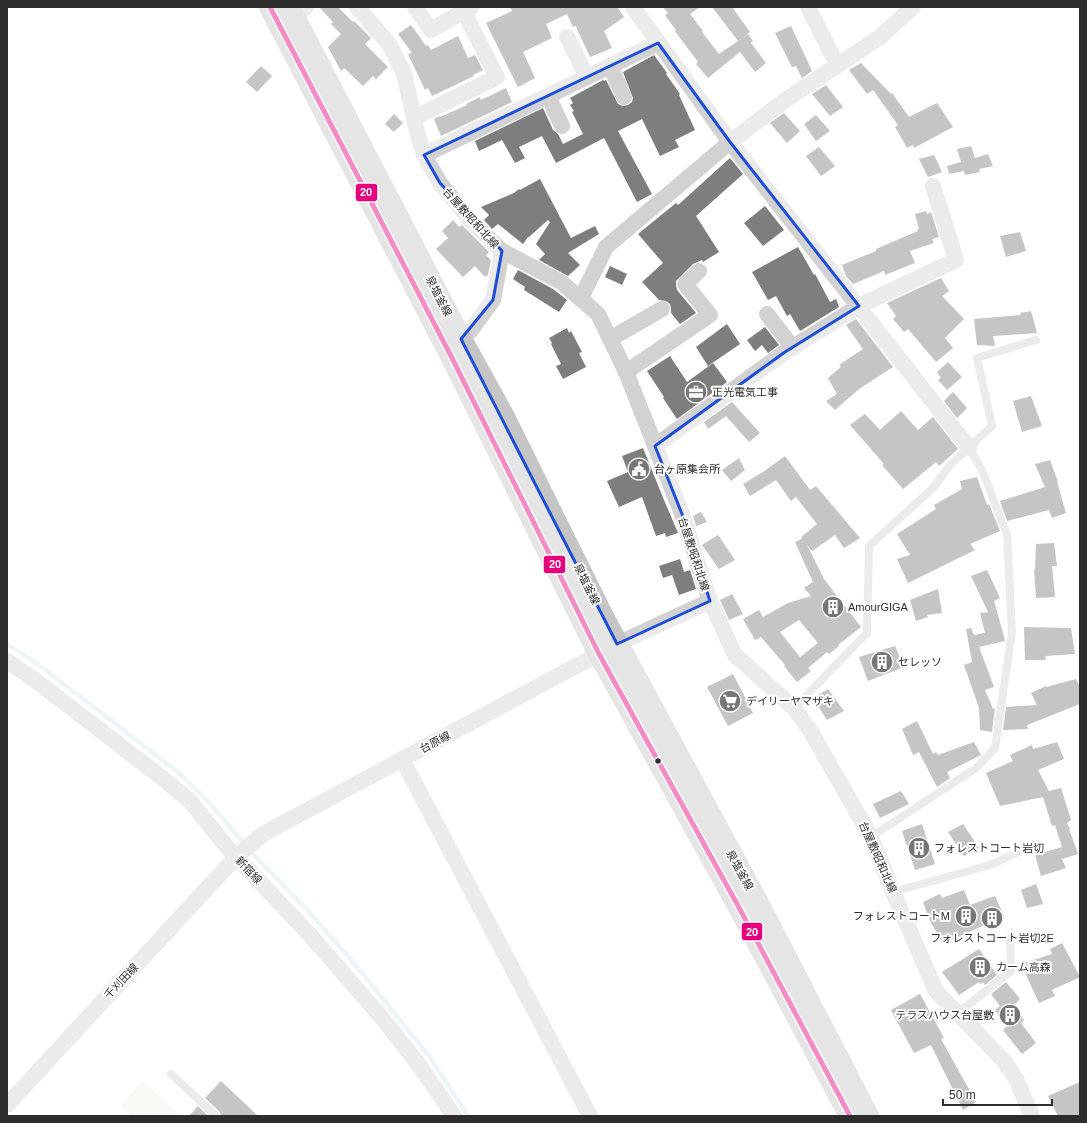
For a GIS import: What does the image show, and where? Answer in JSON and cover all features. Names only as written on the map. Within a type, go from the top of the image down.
[{"type":"main road","name":"泉塩釜線","points":[[270,7],[447,349],[608,649],[742,913],[850,1116]]},
{"type":"main road","name":"泉塩釜線","points":[[297,10],[461,339],[504,417],[602,615],[608,649],[758,903],[868,1116]]},
{"type":"street","name":"台屋敷昭和北線","points":[[357,7],[389,44],[404,73],[424,156],[440,183],[472,222],[502,251],[561,282],[598,314],[626,372],[682,514],[710,601],[735,655],[794,708],[811,732],[871,836],[893,892],[936,991],[1004,1061],[1016,1079],[1032,1116]]},
{"type":"street","points":[[414,118],[497,77],[467,9],[431,30],[415,7]]},
{"type":"street","points":[[808,7],[837,65]]},
{"type":"street","points":[[581,298],[606,247],[730,142],[787,99],[880,37],[913,7]]},
{"type":"street","points":[[636,8],[658,43],[730,142],[969,448]]},
{"type":"street","points":[[567,37],[587,77]]},
{"type":"street","points":[[424,156],[658,43]]},
{"type":"street","points":[[610,66],[624,96]]},
{"type":"street","points":[[548,96],[562,126]]},
{"type":"street","points":[[655,446],[785,352],[858,306],[956,260],[933,186]]},
{"type":"street","points":[[461,339],[471,330],[493,300],[502,251]]},
{"type":"street","points":[[626,372],[710,315],[685,284],[699,271]]},
{"type":"street","points":[[610,339],[662,309]]},
{"type":"street","points":[[767,314],[793,348]]},
{"type":"street","name":"台原線","points":[[244,850],[263,834],[402,759],[608,649],[710,601]]},
{"type":"street","name":"新宿線","points":[[7,661],[35,680],[166,781],[244,850],[309,934],[378,1014],[419,1065],[454,1116]]},
{"type":"street","points":[[402,759],[590,1116]]},
{"type":"street","name":"千刈田線","points":[[7,1105],[244,850]]},
{"type":"lane","points":[[794,708],[867,633],[869,546],[932,488],[950,465],[992,426],[977,358],[1036,340]]},
{"type":"lane","points":[[871,836],[976,768],[995,748],[1012,631],[1007,535],[982,470],[969,448]]},
{"type":"lane","points":[[893,892],[990,865],[1030,847]]},
{"type":"lane","points":[[958,1013],[1011,971],[1010,938]]},
{"type":"lane","points":[[171,1074],[216,1116]]},
{"type":"highlighted area","points":[[658,43],[730,142],[859,306],[785,352],[655,446],[682,514],[710,601],[617,644],[461,339],[493,300],[502,251],[440,183],[424,155]]},
{"type":"shaded area","points":[[143,1081],[181,1116],[131,1116],[120,1106]]},
{"type":"building","points":[[319,7],[338,7],[371,38],[365,44],[388,67],[376,79],[373,76],[363,86],[344,68],[341,71],[328,47],[341,34],[331,24],[333,22]]},
{"type":"building","points":[[510,7],[617,7],[624,17],[604,31],[612,48],[590,57],[576,26],[573,27],[567,14],[546,24],[552,38],[523,52],[535,78],[518,87],[486,23],[512,11]]},
{"type":"building","points":[[663,7],[700,7],[690,14],[719,54],[748,34],[753,41],[751,43],[766,63],[755,72],[740,52],[708,78],[696,64],[698,62],[675,31],[676,30],[665,15],[668,13]]},
{"type":"building","points":[[712,7],[732,7],[750,32],[738,41]]},
{"type":"building","points":[[411,25],[426,46],[428,45],[431,50],[458,36],[468,58],[475,55],[483,70],[473,75],[474,76],[432,96],[428,88],[425,90],[408,54],[412,53],[398,34]]},
{"type":"building","points":[[791,26],[812,71],[802,78],[796,66],[792,67],[775,33]]},
{"type":"building","points":[[654,55],[680,94],[679,95],[695,130],[675,140],[679,147],[660,156],[642,119],[618,131],[652,194],[637,202],[604,138],[556,163],[542,136],[519,147],[525,158],[515,163],[502,140],[479,151],[475,141],[543,108],[553,130],[558,134],[563,144],[583,134],[572,112],[574,111],[570,105],[573,103],[570,98],[603,80],[606,80],[618,104],[623,106],[628,105],[632,102],[633,98],[623,72]]},
{"type":"building","points":[[861,63],[891,94],[892,93],[909,117],[937,103],[953,127],[914,148],[913,145],[907,148],[895,127],[898,125],[873,90],[867,94],[849,70]]},
{"type":"building","points":[[261,66],[272,76],[257,92],[246,82]]},
{"type":"building","points":[[826,85],[843,107],[830,116],[812,94]]},
{"type":"building","points":[[506,88],[512,102],[441,136],[434,119],[467,105],[466,104],[480,97],[481,100]]},
{"type":"building","points":[[784,113],[800,131],[787,143],[770,123]]},
{"type":"building","points":[[394,114],[403,123],[394,132],[385,124]]},
{"type":"building","points":[[816,115],[830,131],[816,141],[804,124]]},
{"type":"building","points":[[971,146],[975,158],[988,154],[993,166],[979,169],[980,172],[965,175],[964,171],[949,174],[947,166],[961,162],[957,149]]},
{"type":"building","points":[[819,147],[835,166],[821,176],[806,156]]},
{"type":"building","points":[[934,155],[942,172],[928,177],[919,159]]},
{"type":"building","points":[[730,158],[743,174],[696,216],[719,252],[703,262],[702,260],[693,264],[676,281],[677,290],[696,313],[680,324],[671,313],[670,304],[666,301],[659,300],[642,282],[663,263],[638,234],[676,203],[678,205]]},
{"type":"building","points":[[540,179],[571,238],[595,226],[599,234],[568,253],[580,265],[568,276],[539,260],[545,254],[536,244],[550,222],[548,220],[528,237],[523,244],[498,224],[492,229],[484,220],[489,215],[481,207],[514,193]]},
{"type":"building","points":[[765,206],[784,230],[763,246],[744,223]]},
{"type":"building","points":[[926,211],[927,214],[931,212],[939,237],[932,239],[934,243],[910,251],[915,263],[885,275],[884,271],[853,284],[846,276],[842,265],[918,231],[917,229],[919,229],[915,214]]},
{"type":"building","points":[[453,220],[459,227],[462,225],[489,252],[486,255],[491,260],[488,275],[485,277],[475,266],[463,277],[436,249],[448,238],[442,231]]},
{"type":"building","points":[[1020,232],[1026,251],[1006,257],[1000,236]]},
{"type":"building","points":[[798,247],[830,302],[836,299],[839,307],[800,331],[790,314],[787,316],[776,296],[768,300],[752,272]]},
{"type":"building","points":[[610,266],[627,274],[622,285],[605,277]]},
{"type":"building","points":[[518,270],[553,289],[567,300],[559,312],[524,290],[525,287],[513,279]]},
{"type":"building","points":[[941,278],[949,291],[942,296],[964,319],[945,338],[953,348],[936,362],[908,329],[904,332],[893,319],[896,316],[887,303]]},
{"type":"building","points":[[1031,311],[1037,333],[993,336],[995,346],[977,345],[974,319],[1021,315],[1020,313]]},
{"type":"building","points":[[856,319],[893,367],[859,389],[835,410],[826,401],[837,394],[828,378],[841,367],[839,365],[863,349],[846,325]]},
{"type":"building","points":[[727,324],[740,344],[708,366],[696,347]]},
{"type":"building","points":[[765,327],[779,345],[768,353],[762,345],[755,351],[747,340]]},
{"type":"building","points":[[567,328],[569,333],[571,331],[582,352],[579,353],[586,367],[563,379],[556,366],[561,364],[549,338]]},
{"type":"building","name":"正光電気工事","points":[[670,356],[687,382],[713,363],[727,382],[677,419],[647,371]]},
{"type":"building","points":[[948,362],[962,377],[947,390],[938,380],[941,378],[937,372]]},
{"type":"building","points":[[953,392],[967,408],[957,418],[944,401]]},
{"type":"building","points":[[1031,396],[1042,426],[1022,432],[1013,401]]},
{"type":"building","points":[[732,402],[760,433],[749,442],[726,416],[708,429],[704,422]]},
{"type":"building","points":[[901,411],[918,430],[933,417],[958,449],[939,466],[936,462],[903,489],[882,465],[884,464],[850,425],[865,414],[880,430]]},
{"type":"building","points":[[643,448],[678,533],[666,537],[665,533],[656,536],[642,497],[619,507],[607,481],[628,472],[622,456]]},
{"type":"building","points":[[785,456],[810,490],[816,486],[860,538],[844,548],[835,535],[812,551],[807,545],[824,579],[861,627],[829,654],[827,652],[808,668],[811,671],[797,682],[784,666],[785,665],[761,637],[755,640],[743,619],[759,610],[763,617],[788,603],[811,596],[804,588],[813,582],[795,542],[802,539],[801,537],[817,524],[796,497],[791,501],[776,480],[750,496],[743,484]],"holes":[[[799,620],[818,643],[800,657],[780,632]]]},
{"type":"building","points":[[739,458],[745,470],[731,481],[722,470]]},
{"type":"building","points":[[1050,460],[1058,482],[1066,513],[1052,518],[1049,510],[1007,521],[1000,501],[1045,487],[1035,464]]},
{"type":"building","points":[[977,477],[987,505],[989,504],[1000,531],[970,544],[975,550],[908,583],[897,559],[910,555],[897,534],[936,509],[934,505],[962,489],[960,481]]},
{"type":"building","points":[[701,512],[707,522],[696,526],[693,516]]},
{"type":"building","points":[[718,535],[735,560],[719,569],[702,545]]},
{"type":"building","points":[[1054,543],[1057,566],[1052,566],[1055,597],[1036,598],[1034,570],[1036,544]]},
{"type":"building","points":[[680,559],[684,572],[690,570],[696,589],[679,595],[672,575],[663,578],[659,566]]},
{"type":"building","points":[[987,570],[1000,598],[994,601],[1005,640],[979,647],[994,687],[985,690],[993,709],[995,708],[992,732],[980,730],[979,708],[964,665],[972,662],[966,629],[971,628],[974,635],[985,633],[980,613],[988,612],[971,576]]},
{"type":"building","points":[[938,589],[942,613],[927,615],[928,617],[916,621],[910,600]]},
{"type":"building","points":[[732,594],[743,614],[729,620],[720,600]]},
{"type":"building","points":[[1024,627],[1071,628],[1075,654],[1045,656],[1046,660],[1025,660]]},
{"type":"building","name":"セレッソ","points":[[895,646],[904,667],[868,681],[859,657]]},
{"type":"building","points":[[733,674],[753,713],[728,726],[707,687]]},
{"type":"building","points":[[1076,679],[1080,687],[1080,704],[1027,725],[1028,729],[1003,730],[1006,707],[1037,705],[1031,693],[1046,686]]},
{"type":"building","points":[[828,689],[844,711],[827,720],[813,698]]},
{"type":"building","points":[[917,721],[933,754],[936,752],[938,755],[974,742],[981,755],[947,772],[950,778],[937,787],[919,752],[913,755],[902,729]]},
{"type":"building","points":[[1057,742],[1064,759],[1038,770],[1049,791],[1061,788],[1071,820],[1067,823],[1078,854],[1062,859],[1066,868],[1041,876],[1035,855],[1062,847],[1055,825],[1052,826],[1043,797],[1000,806],[986,773],[1013,761],[1010,755],[1032,745],[1033,749]]},
{"type":"building","points":[[901,791],[909,804],[880,818],[873,804]]},
{"type":"building","name":"フォレストコート岩切","points":[[922,824],[935,864],[915,870],[902,831]]},
{"type":"building","points":[[963,824],[979,848],[964,856],[948,832]]},
{"type":"building","points":[[1036,884],[1043,904],[1027,908],[1021,890]]},
{"type":"building","points":[[964,890],[970,905],[995,896],[1004,916],[943,944],[930,921],[923,902],[940,894],[942,898]]},
{"type":"building","points":[[1062,943],[1080,977],[1052,990],[1055,996],[1039,1003],[1021,964],[1052,954],[1050,949]]},
{"type":"building","points":[[979,949],[997,975],[985,985],[983,982],[980,984],[979,982],[959,995],[942,972]]},
{"type":"building","name":"テラスハウス台屋敷","points":[[1006,982],[1020,999],[1014,1005],[1024,1020],[1021,1023],[1036,1043],[1022,1054],[1003,1030],[1007,1026],[995,1010],[1000,1006],[991,994]]},
{"type":"building","points":[[920,994],[944,1038],[941,1039],[976,1102],[963,1110],[931,1045],[914,1053],[891,1010]]},
{"type":"building","points":[[221,1081],[258,1116],[221,1116],[220,1112],[205,1098]]},
{"type":"building","points":[[1080,1082],[1080,1116],[1058,1116],[1048,1096]]},
{"type":"building","points":[[198,1106],[208,1116],[189,1116]]},
{"type":"waterway","points":[[7,644],[40,666],[111,720],[181,775],[208,801],[252,853],[308,911],[354,963],[429,1056],[468,1116]]},
{"type":"transit line","name":"20","points":[[270,7],[451,356],[599,654],[742,913],[850,1116]]},
{"type":"place","name":"正光電気工事","points":[[696,392]]},
{"type":"place","name":"台ヶ原集会所","points":[[639,469]]},
{"type":"place","name":"AmourGIGA","points":[[833,607]]},
{"type":"place","name":"セレッソ","points":[[882,662]]},
{"type":"place","name":"デイリーヤマザキ","points":[[730,701]]},
{"type":"place","name":"フォレストコート岩切","points":[[919,848]]},
{"type":"place","name":"フォレストコートM","points":[[966,916]]},
{"type":"place","name":"フォレストコート岩切2E","points":[[992,918]]},
{"type":"place","name":"カーム高森","points":[[980,967]]},
{"type":"place","name":"テラスハウス台屋敷","points":[[1010,1015]]}]
